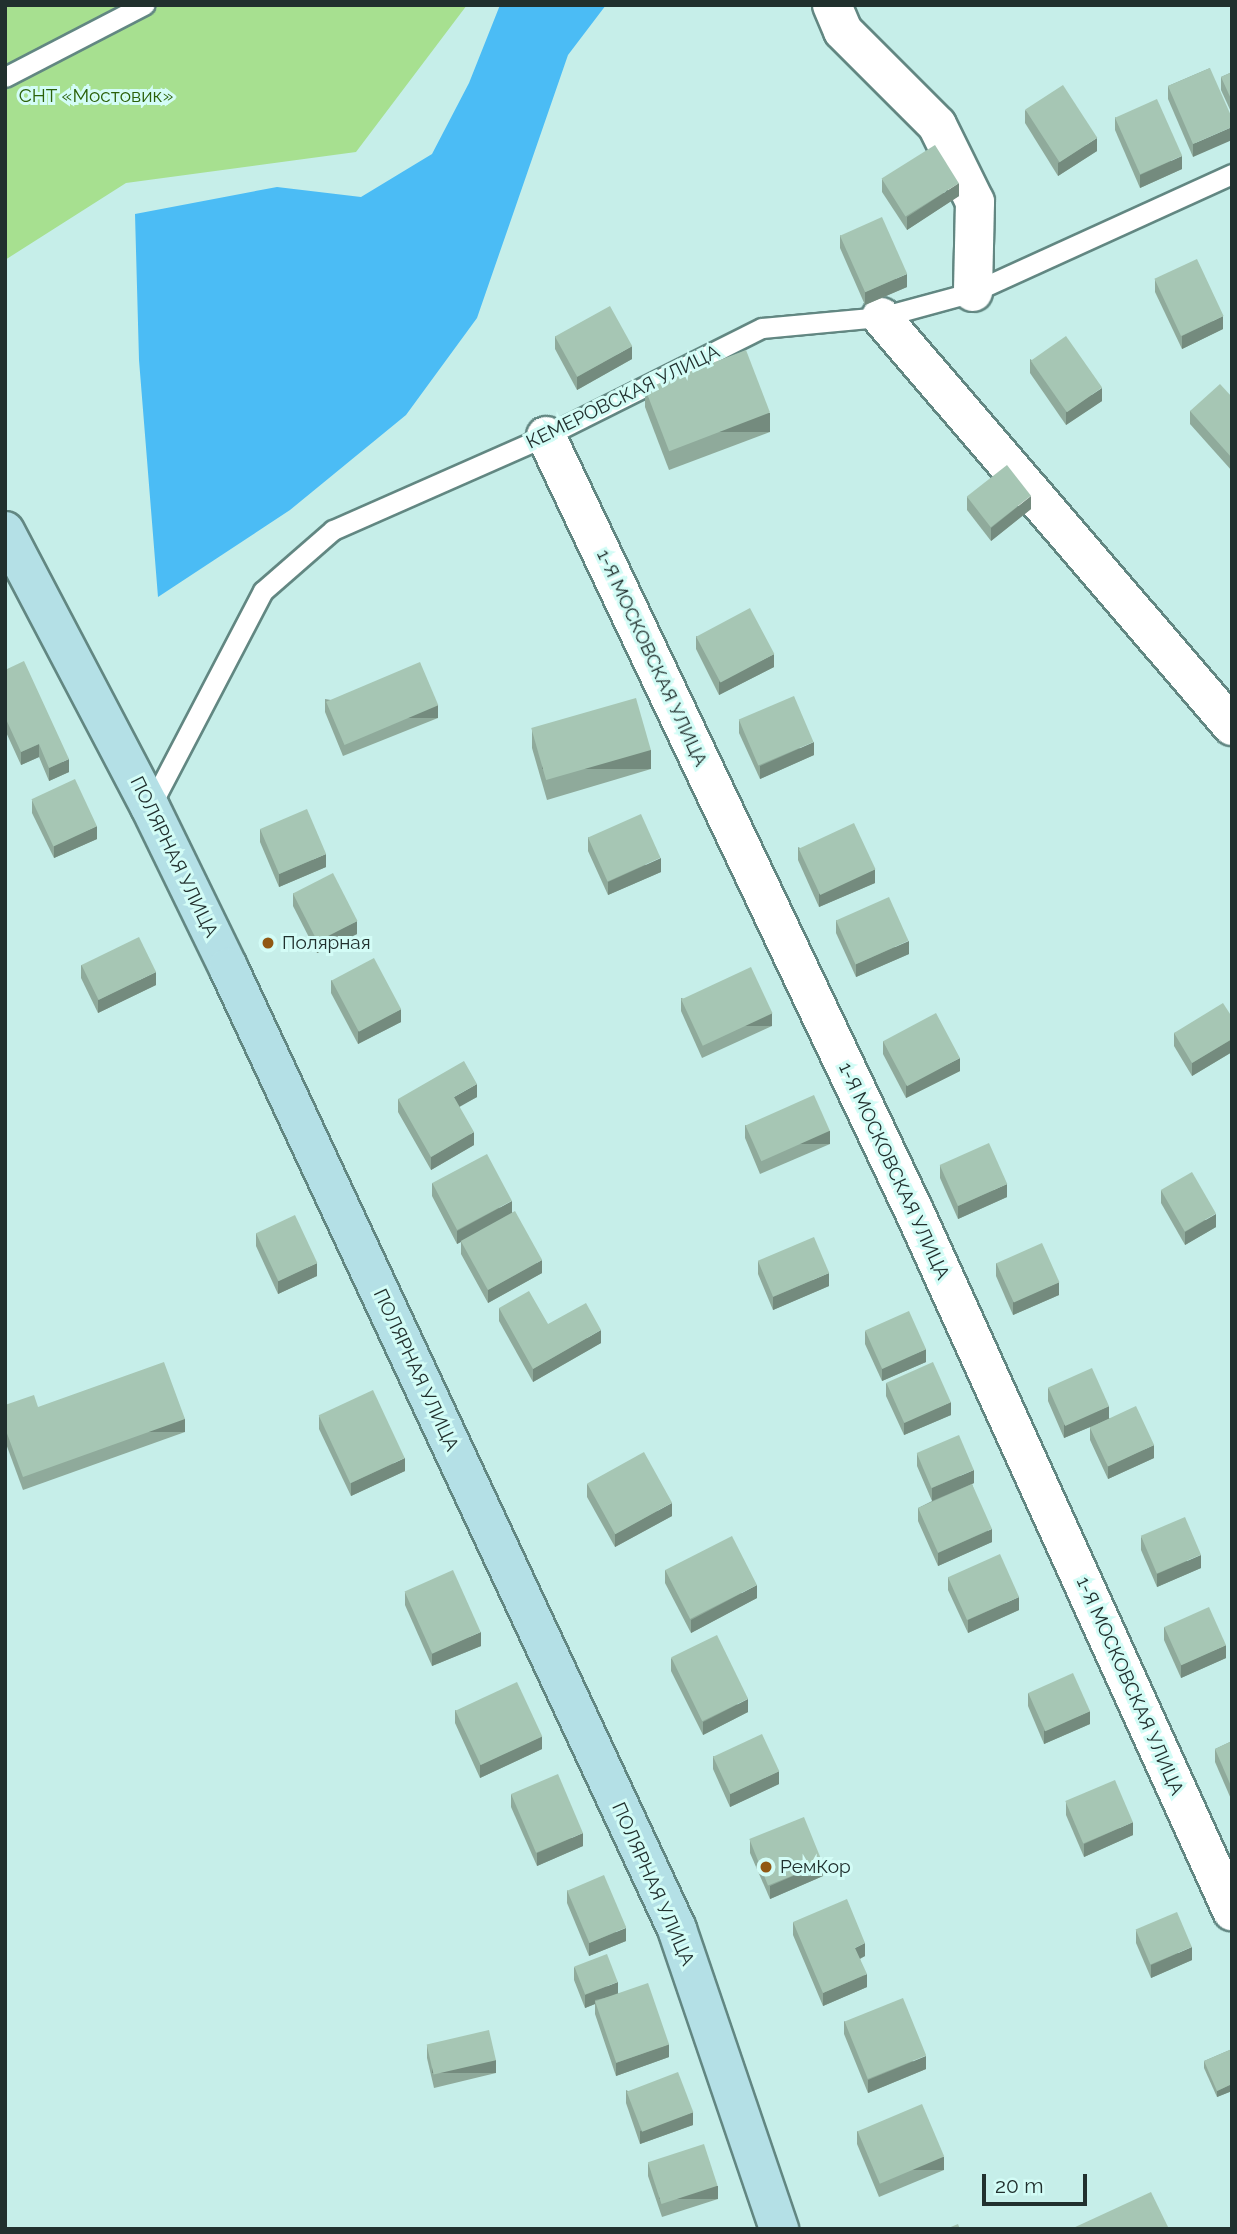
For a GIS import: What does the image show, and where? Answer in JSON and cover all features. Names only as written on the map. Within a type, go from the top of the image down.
[{"type":"main road","name":"ПОЛЯРНАЯ УЛИЦА","points":[[5,531],[150,807],[677,1929],[779,2229]]},
{"type":"street","points":[[832,5],[843,31],[937,125],[975,202],[973,292]]},
{"type":"street","points":[[881,317],[1232,726]]},
{"type":"street","name":"1-Я МОСКОВСКАЯ УЛИЦА","points":[[546,436],[915,1213],[1232,1911]]},
{"type":"lane","points":[[5,77],[144,5]]},
{"type":"lane","name":"КЕМЕРОВСКАЯ УЛИЦА","points":[[150,807],[263,591],[333,530],[546,436],[762,328],[881,317],[973,292],[1232,174]]},
{"type":"green space","name":"СНТ «Мостовик»","points":[[5,5],[467,5],[356,152],[126,183],[5,260]]},
{"type":"water","points":[[500,5],[606,5],[568,55],[477,318],[406,415],[290,510],[158,597],[139,360],[135,214],[277,187],[361,197],[432,154],[469,83]]},
{"type":"building","points":[[1210,68],[1232,118],[1232,127],[1193,144],[1168,86]]},
{"type":"building","points":[[1232,72],[1232,101],[1221,77]]},
{"type":"building","points":[[1063,85],[1097,138],[1060,162],[1025,110]]},
{"type":"building","points":[[1157,99],[1182,156],[1140,174],[1115,118]]},
{"type":"building","points":[[935,145],[959,183],[905,217],[882,178]]},
{"type":"building","points":[[882,217],[907,274],[865,292],[840,236]]},
{"type":"building","points":[[1197,259],[1224,316],[1181,336],[1154,279]]},
{"type":"building","points":[[610,306],[632,346],[577,377],[555,337]]},
{"type":"building","points":[[1066,336],[1102,388],[1067,412],[1031,361]]},
{"type":"building","points":[[746,350],[770,413],[669,451],[645,389]]},
{"type":"building","points":[[1220,384],[1232,397],[1232,458],[1190,411]]},
{"type":"building","points":[[1007,465],[1031,496],[991,527],[967,496]]},
{"type":"building","points":[[750,608],[774,654],[721,683],[696,637]]},
{"type":"building","points":[[24,661],[69,759],[49,768],[39,744],[21,752],[5,717],[5,670]]},
{"type":"building","points":[[420,662],[438,705],[344,745],[326,702]]},
{"type":"building","points":[[794,696],[814,742],[758,765],[739,719]]},
{"type":"building","points":[[636,698],[651,750],[546,780],[531,728]]},
{"type":"building","points":[[75,779],[97,826],[53,846],[31,799]]},
{"type":"building","points":[[307,809],[326,854],[279,874],[260,829]]},
{"type":"building","points":[[641,814],[661,858],[608,881],[588,838]]},
{"type":"building","points":[[854,823],[876,869],[820,895],[799,849]]},
{"type":"building","points":[[333,873],[358,921],[317,942],[293,893]]},
{"type":"building","points":[[889,897],[909,941],[856,964],[836,921]]},
{"type":"building","points":[[139,937],[156,972],[99,1000],[81,965]]},
{"type":"building","points":[[374,958],[401,1009],[359,1032],[332,981]]},
{"type":"building","points":[[751,967],[773,1013],[703,1046],[681,1000]]},
{"type":"building","points":[[1223,1003],[1232,1017],[1232,1039],[1192,1063],[1174,1033]]},
{"type":"building","points":[[936,1013],[960,1058],[907,1086],[883,1041]]},
{"type":"building","points":[[464,1061],[477,1084],[454,1097],[474,1132],[431,1157],[398,1099]]},
{"type":"building","points":[[814,1095],[830,1131],[761,1161],[745,1126]]},
{"type":"building","points":[[989,1143],[1007,1184],[958,1206],[940,1165]]},
{"type":"building","points":[[487,1154],[512,1201],[457,1230],[432,1183]]},
{"type":"building","points":[[1192,1172],[1216,1214],[1185,1232],[1161,1190]]},
{"type":"building","points":[[515,1211],[542,1260],[488,1290],[461,1241]]},
{"type":"building","points":[[295,1215],[317,1263],[278,1281],[256,1233]]},
{"type":"building","points":[[814,1237],[829,1273],[773,1297],[758,1261]]},
{"type":"building","points":[[1042,1243],[1059,1282],[1014,1303],[996,1263]]},
{"type":"building","points":[[529,1291],[548,1324],[586,1303],[601,1330],[533,1369],[499,1308]]},
{"type":"building","points":[[909,1311],[926,1349],[882,1369],[865,1331]]},
{"type":"building","points":[[164,1362],[185,1419],[23,1477],[5,1428],[5,1405],[34,1395],[38,1407]]},
{"type":"building","points":[[933,1362],[951,1402],[904,1423],[886,1383]]},
{"type":"building","points":[[1092,1368],[1109,1406],[1065,1426],[1048,1388]]},
{"type":"building","points":[[373,1390],[405,1458],[350,1483],[319,1415]]},
{"type":"building","points":[[1136,1406],[1154,1445],[1108,1467],[1090,1428]]},
{"type":"building","points":[[959,1435],[974,1470],[932,1488],[917,1453]]},
{"type":"building","points":[[644,1452],[672,1503],[615,1534],[587,1484]]},
{"type":"building","points":[[972,1484],[992,1529],[938,1553],[918,1508]]},
{"type":"building","points":[[1185,1517],[1201,1555],[1157,1573],[1141,1536]]},
{"type":"building","points":[[732,1536],[757,1585],[690,1619],[665,1570]]},
{"type":"building","points":[[1000,1554],[1019,1597],[967,1620],[948,1577]]},
{"type":"building","points":[[453,1570],[481,1632],[432,1654],[405,1592]]},
{"type":"building","points":[[1209,1607],[1226,1645],[1181,1665],[1164,1627]]},
{"type":"building","points":[[717,1635],[748,1699],[702,1721],[671,1657]]},
{"type":"building","points":[[1073,1673],[1090,1711],[1045,1731],[1028,1693]]},
{"type":"building","points":[[517,1682],[542,1736],[481,1765],[455,1711]]},
{"type":"building","points":[[762,1734],[779,1771],[730,1794],[713,1757]]},
{"type":"building","points":[[1232,1741],[1232,1785],[1231,1786],[1215,1749]]},
{"type":"building","points":[[558,1774],[583,1833],[536,1853],[511,1794]]},
{"type":"building","points":[[1115,1780],[1133,1822],[1083,1843],[1065,1801]]},
{"type":"building","points":[[804,1817],[823,1863],[768,1885],[749,1839]]},
{"type":"building","points":[[604,1875],[626,1927],[589,1943],[567,1891]]},
{"type":"building","points":[[847,1899],[865,1943],[855,1948],[867,1974],[823,1993],[793,1922]]},
{"type":"building","points":[[1177,1912],[1192,1947],[1150,1965],[1136,1930]]},
{"type":"building","points":[[607,1954],[618,1982],[585,1995],[574,1967]]},
{"type":"building","points":[[648,1983],[669,2044],[616,2063],[595,2001]]},
{"type":"building","points":[[903,1998],[926,2055],[868,2079],[845,2022]]},
{"type":"building","points":[[489,2030],[496,2060],[434,2075],[427,2044]]},
{"type":"building","points":[[1232,2049],[1232,2084],[1217,2091],[1204,2061]]},
{"type":"building","points":[[678,2072],[693,2112],[642,2132],[627,2092]]},
{"type":"building","points":[[922,2104],[944,2156],[880,2184],[858,2131]]},
{"type":"building","points":[[704,2144],[718,2186],[661,2204],[648,2162]]},
{"type":"building","points":[[1151,2192],[1169,2229],[1071,2229]]},
{"type":"building","points":[[958,2224],[960,2229],[946,2229]]},
{"type":"place","name":"Полярная","points":[[268,943]]},
{"type":"place","name":"РемКор","points":[[766,1867]]}]
